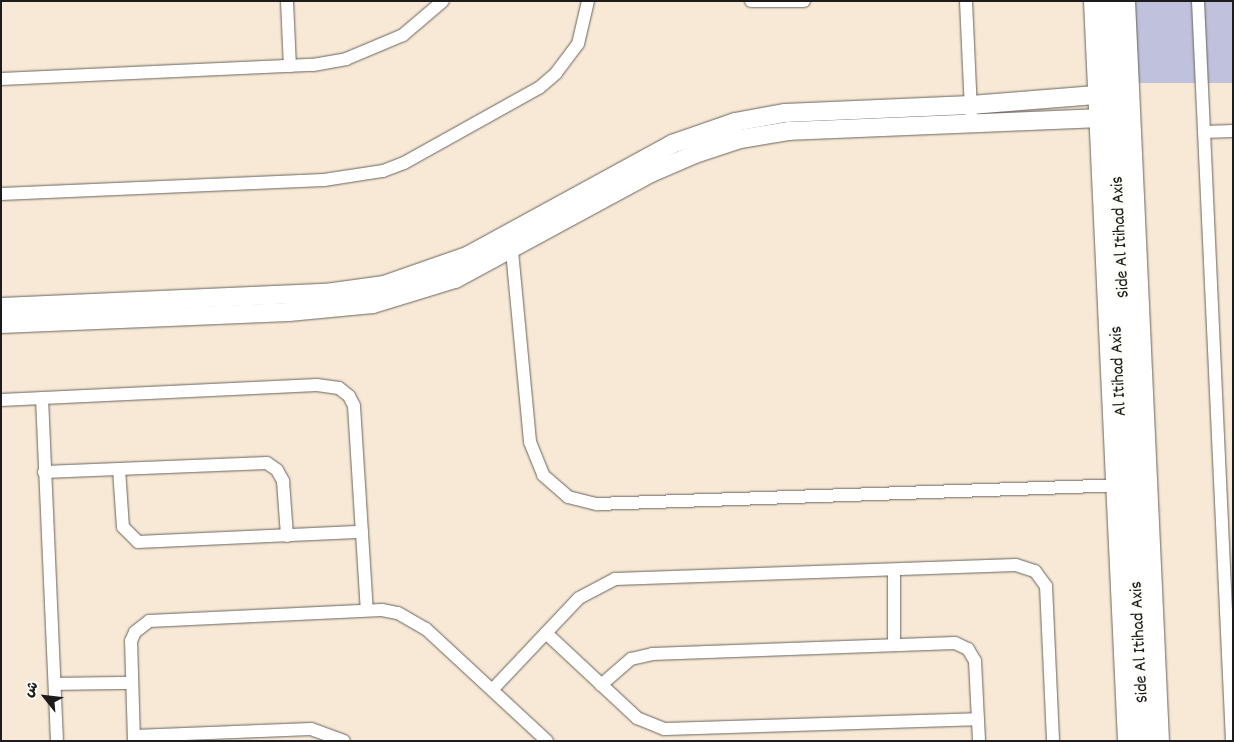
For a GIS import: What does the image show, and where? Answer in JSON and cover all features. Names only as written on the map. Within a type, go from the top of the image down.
[{"type":"street","points":[[287,1],[290,66]]},
{"type":"street","points":[[1,79],[290,66],[330,62],[367,53],[419,24],[442,1]]},
{"type":"street","points":[[1,194],[324,180],[383,171],[421,154],[539,88],[556,73],[578,44],[585,27],[588,1]]},
{"type":"street","points":[[751,1],[804,1]]},
{"type":"street","points":[[966,1],[972,122]]},
{"type":"street","points":[[1,324],[289,312],[366,306],[436,287],[512,251],[659,170],[740,139],[789,131],[1108,117],[1107,95],[1090,1]]},
{"type":"street","name":"Al Itihad Axis","points":[[1101,1],[1108,117],[1118,485],[1137,741]]},
{"type":"street","name":"Al Itihad Axis","points":[[1107,95],[1117,1]]},
{"type":"street","name":"Side Al Itihad Axis","points":[[1129,1],[1163,741]]},
{"type":"street","points":[[1198,1],[1228,547],[1232,741]]},
{"type":"street","points":[[1,307],[326,293],[384,284],[440,268],[494,243],[642,160],[711,129],[785,113],[970,105],[1107,95]]},
{"type":"street","name":"Al Itihad Axis","points":[[1108,117],[1151,741]]},
{"type":"street","points":[[1204,132],[1233,131]]},
{"type":"street","points":[[512,251],[530,442],[543,475],[568,497],[605,504],[1118,485]]},
{"type":"street","points":[[1,400],[317,385],[339,388],[348,396],[354,406],[367,610]]},
{"type":"street","points":[[42,398],[57,741]]},
{"type":"street","points":[[44,472],[267,463],[277,470],[283,481],[287,536]]},
{"type":"street","points":[[119,469],[123,527],[138,542],[362,532]]},
{"type":"street","name":"Side Al Itihad Axis","points":[[1118,485],[1124,741]]},
{"type":"street","points":[[493,688],[584,594],[615,579],[894,571],[1016,565],[1035,571],[1042,577],[1048,595],[1053,741]]},
{"type":"street","points":[[894,571],[894,645]]},
{"type":"street","points":[[344,741],[311,729],[214,737],[134,738],[131,641],[135,632],[149,620],[382,610],[413,620],[493,688],[547,741]]},
{"type":"street","points":[[546,633],[637,718],[664,729],[978,719]]},
{"type":"street","points":[[602,685],[631,659],[652,654],[955,643],[968,649],[975,661],[979,741]]},
{"type":"street","points":[[55,684],[131,683]]},
{"type":"shaded area","points":[[1110,1],[1233,1],[1233,83],[1110,83]]}]
